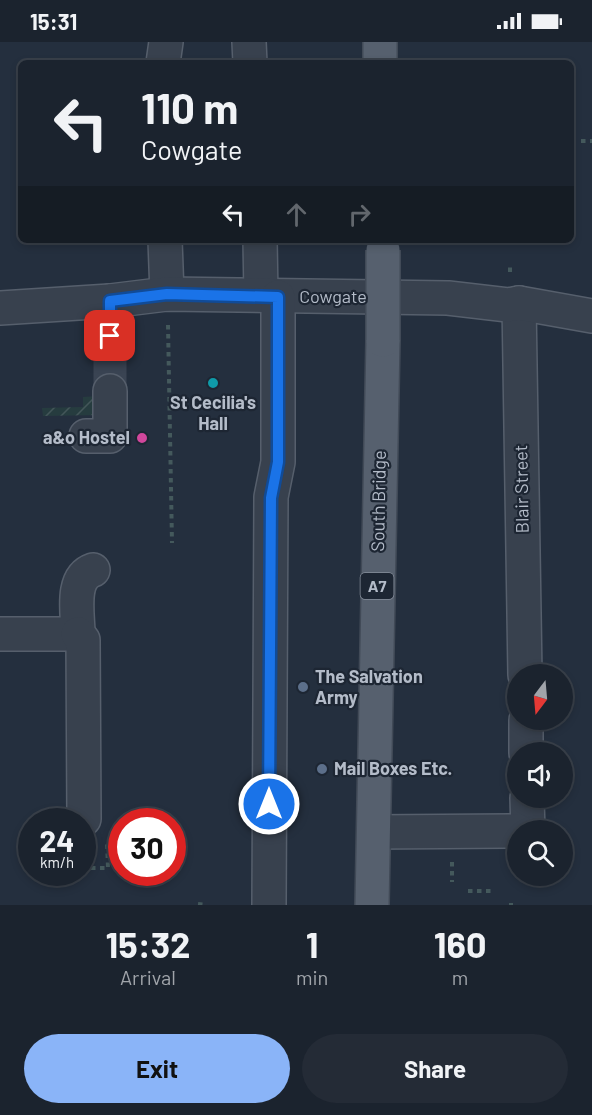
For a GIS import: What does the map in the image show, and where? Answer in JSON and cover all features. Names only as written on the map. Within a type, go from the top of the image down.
[{"type":"main road","points":[[380,42],[380,60]]},
{"type":"main road","name":"South Bridge","points":[[372,905],[383,245]]},
{"type":"street","points":[[163,60],[166,42]]},
{"type":"street","points":[[249,42],[250,60]]},
{"type":"street","points":[[165,243],[167,294]]},
{"type":"street","points":[[260,243],[269,296],[278,462],[271,498],[257,827],[269,905]]},
{"type":"street","name":"Cowgate","points":[[0,308],[110,301],[167,294],[448,298],[508,305],[519,303],[592,316]]},
{"type":"street","points":[[110,301],[110,336]]},
{"type":"street","name":"Blair Street","points":[[519,303],[525,664]]},
{"type":"street","points":[[86,436],[110,436],[110,391]]},
{"type":"street","points":[[91,808],[83,640],[78,634],[78,588],[84,574],[93,570]]},
{"type":"street","points":[[0,634],[78,634]]},
{"type":"street","points":[[374,832],[507,831]]},
{"type":"path","points":[[581,141],[592,141]]},
{"type":"path","points":[[167,294],[172,543]]},
{"type":"path","points":[[96,833],[108,842],[108,868],[96,868]]},
{"type":"path","points":[[468,891],[495,891]]},
{"type":"path","points":[[198,904],[206,905]]},
{"type":"green space","points":[[99,396],[100,415],[43,416],[42,408],[83,407],[83,397]]},
{"type":"tunnel","points":[[110,336],[110,391]]},
{"type":"place","name":"St Cecilia's Hall","points":[[213,383]]},
{"type":"place","name":"a&o Hostel","points":[[142,438]]},
{"type":"place","name":"The Salvation Army","points":[[303,687]]},
{"type":"place","name":"Mail Boxes Etc.","points":[[322,769]]},
{"type":"route","points":[[110,336],[110,301],[167,294],[278,297],[278,462],[271,498],[269,804]]}]
